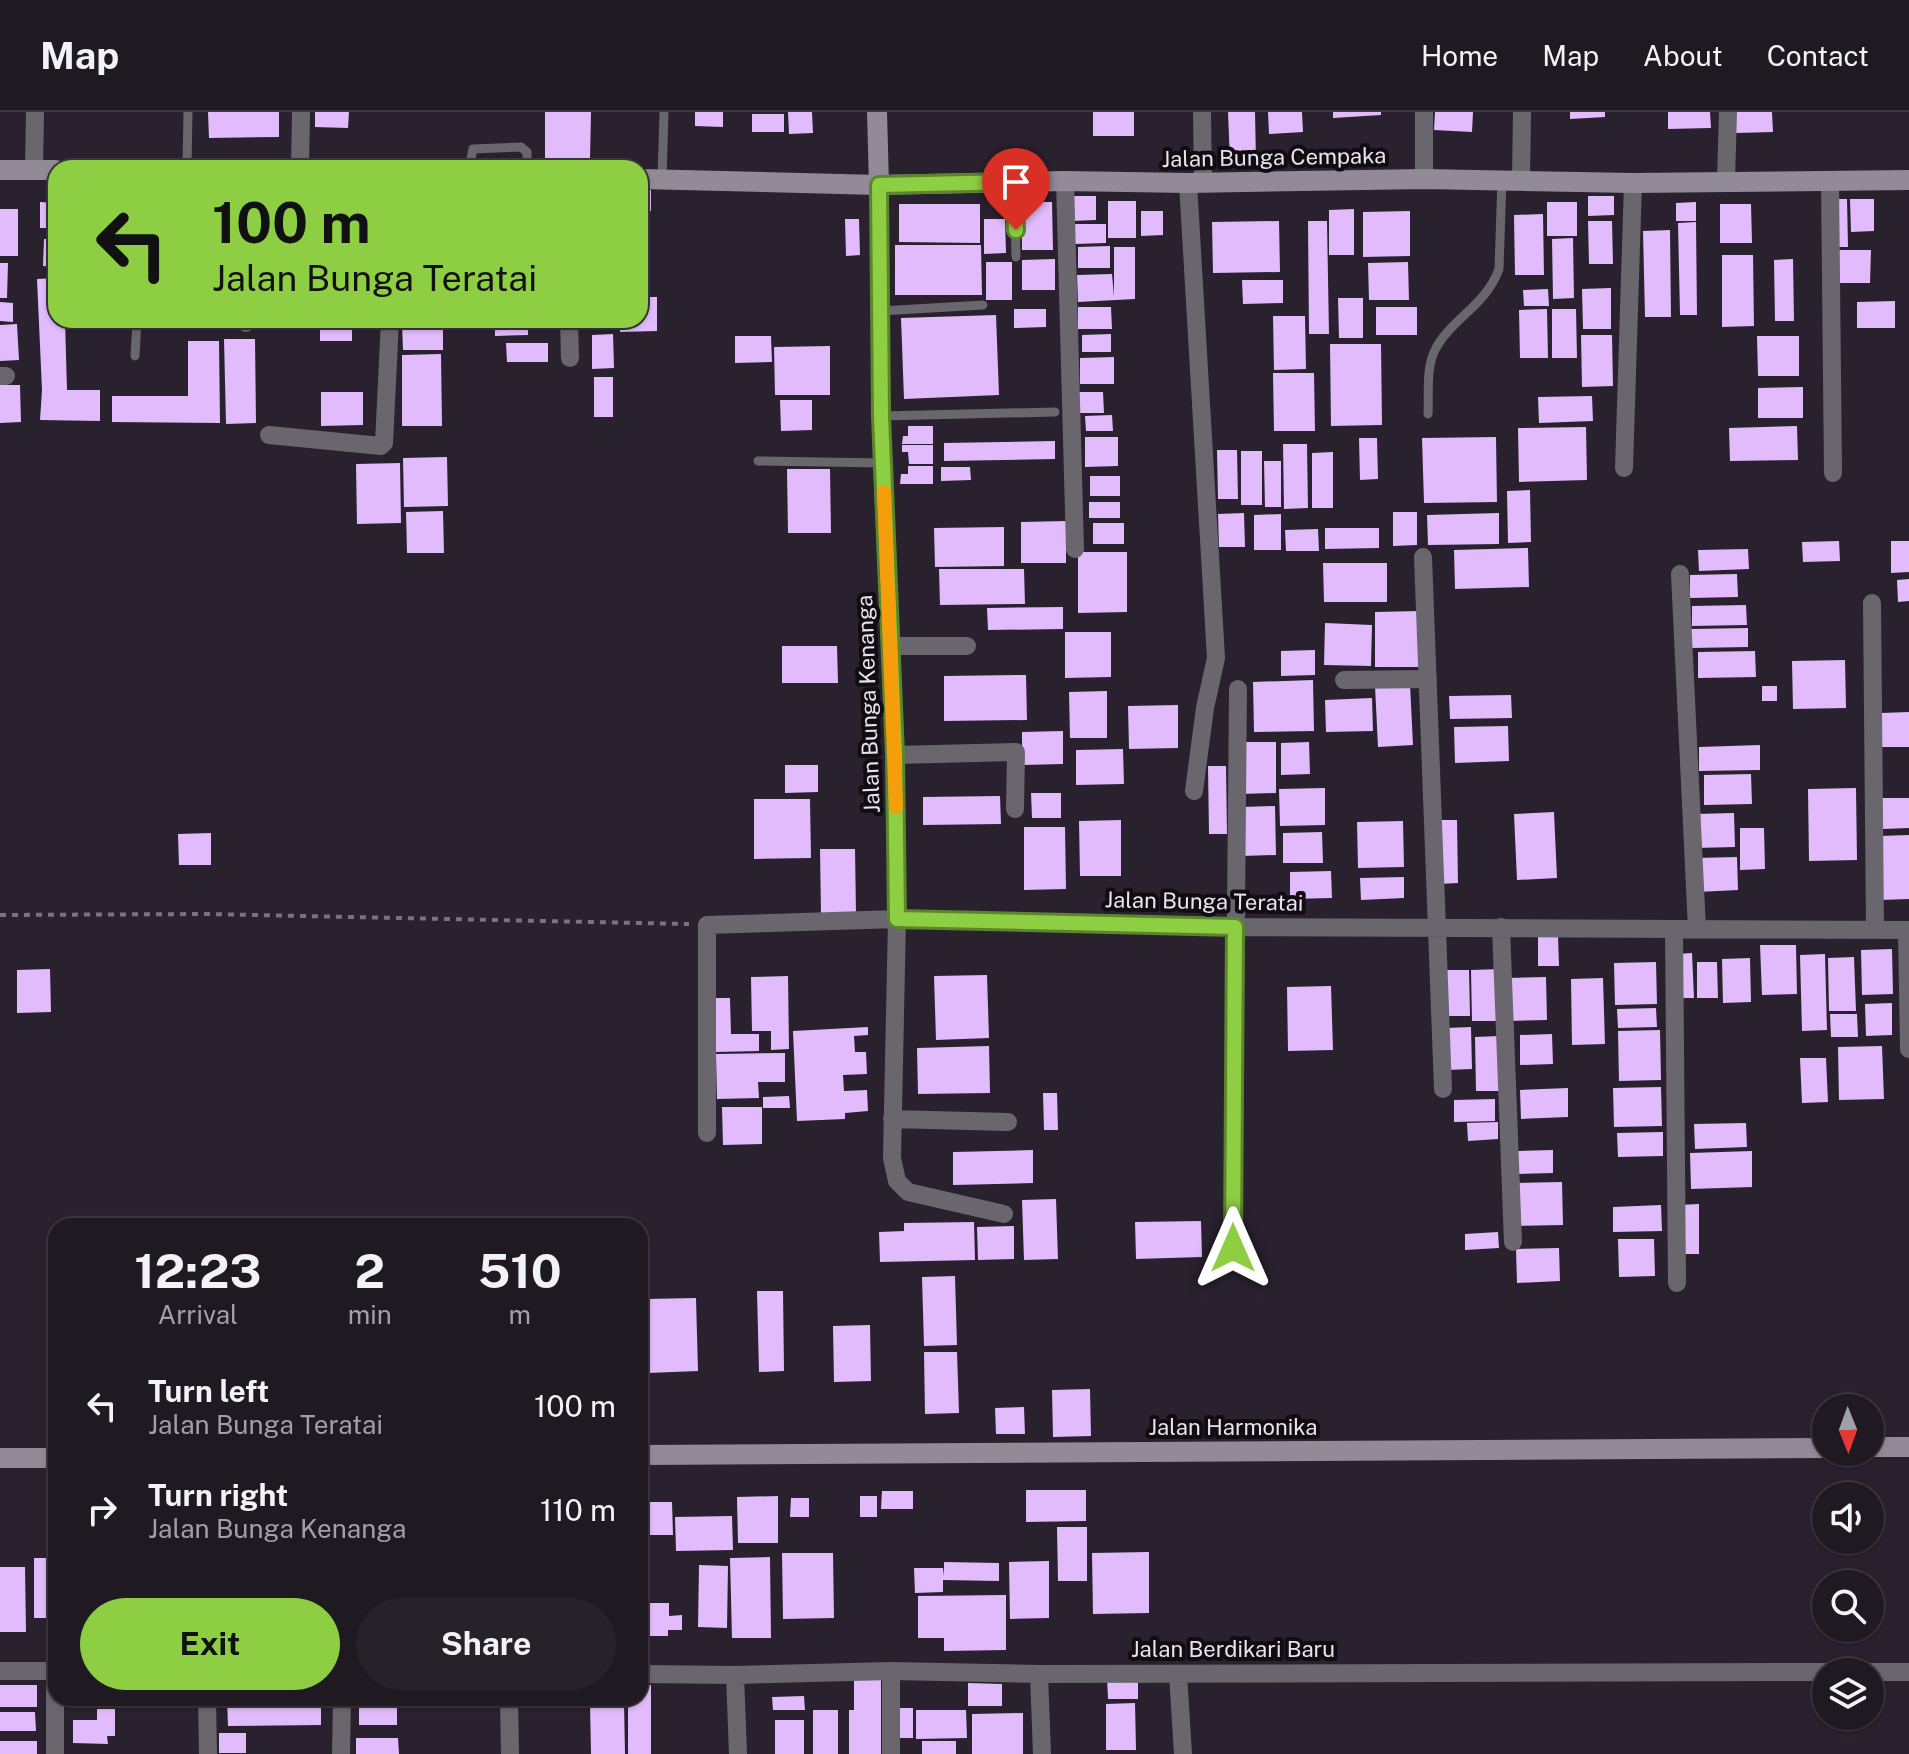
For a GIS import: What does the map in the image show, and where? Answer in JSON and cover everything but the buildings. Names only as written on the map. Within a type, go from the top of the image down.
[{"type":"street","points":[[34,170],[35,112]]},
{"type":"street","points":[[300,160],[301,112]]},
{"type":"street","name":"Jalan Bunga Kenanga","points":[[877,112],[882,463],[895,755],[897,919],[892,1158],[897,1181],[908,1192],[1004,1214]]},
{"type":"street","points":[[1194,791],[1205,708],[1216,658],[1195,183],[1202,112]]},
{"type":"street","points":[[1424,112],[1424,179]]},
{"type":"street","points":[[1512,179],[1522,112]]},
{"type":"street","points":[[1726,180],[1728,112]]},
{"type":"street","points":[[0,170],[48,170]]},
{"type":"street","name":"Jalan Bunga Cempaka","points":[[648,179],[879,185],[1424,179],[1633,183],[1909,180]]},
{"type":"street","points":[[1065,181],[1075,549]]},
{"type":"street","points":[[1830,181],[1833,473]]},
{"type":"street","points":[[1624,468],[1633,183]]},
{"type":"street","points":[[269,435],[381,446],[384,443],[390,328]]},
{"type":"street","points":[[569,328],[570,358]]},
{"type":"street","points":[[1423,557],[1443,1089]]},
{"type":"street","points":[[1680,574],[1697,929]]},
{"type":"street","points":[[1872,603],[1875,928]]},
{"type":"street","points":[[891,646],[967,646]]},
{"type":"street","points":[[1344,680],[1428,679]]},
{"type":"street","points":[[1233,1248],[1238,689]]},
{"type":"street","points":[[895,755],[1016,752],[1015,809]]},
{"type":"street","name":"Jalan Bunga Teratai","points":[[707,925],[897,919],[1235,927],[1908,930]]},
{"type":"street","points":[[707,925],[707,1133]]},
{"type":"street","points":[[1501,927],[1513,1242]]},
{"type":"street","points":[[1674,930],[1677,1283]]},
{"type":"street","points":[[1908,930],[1909,1049]]},
{"type":"street","points":[[892,1119],[1008,1122]]},
{"type":"street","points":[[1884,1447],[1909,1447]]},
{"type":"street","name":"Jalan Harmonika","points":[[648,1455],[1812,1448]]},
{"type":"street","points":[[0,1458],[48,1458]]},
{"type":"street","points":[[0,1671],[48,1671]]},
{"type":"street","points":[[891,1671],[891,1754]]},
{"type":"street","name":"Jalan Berdikari Baru","points":[[648,1674],[891,1671],[1039,1674],[1812,1672]]},
{"type":"street","points":[[1884,1672],[1909,1672]]},
{"type":"street","points":[[1039,1674],[1042,1754]]},
{"type":"street","points":[[1178,1674],[1183,1754]]},
{"type":"street","points":[[735,1675],[738,1754]]},
{"type":"street","points":[[55,1754],[56,1706]]},
{"type":"street","points":[[207,1706],[208,1754]]},
{"type":"street","points":[[341,1754],[342,1706]]},
{"type":"street","points":[[509,1706],[510,1754]]},
{"type":"lane","points":[[187,160],[188,112]]},
{"type":"lane","points":[[662,179],[664,112]]},
{"type":"lane","points":[[471,160],[473,149],[521,147],[527,152],[527,160]]},
{"type":"lane","points":[[1428,414],[1431,361],[1435,349],[1494,283],[1499,269],[1512,179]]},
{"type":"lane","points":[[1014,182],[1016,257]]},
{"type":"lane","points":[[880,311],[983,305]]},
{"type":"lane","points":[[135,356],[137,328]]},
{"type":"lane","points":[[881,416],[1055,412]]},
{"type":"lane","points":[[758,461],[882,463]]},
{"type":"path","points":[[0,915],[206,914],[707,925]]},
{"type":"slow traffic","points":[[884,492],[896,807]]},
{"type":"route","points":[[1016,230],[1014,182],[879,185],[882,463],[895,755],[897,919],[1235,927],[1233,1248]]}]
